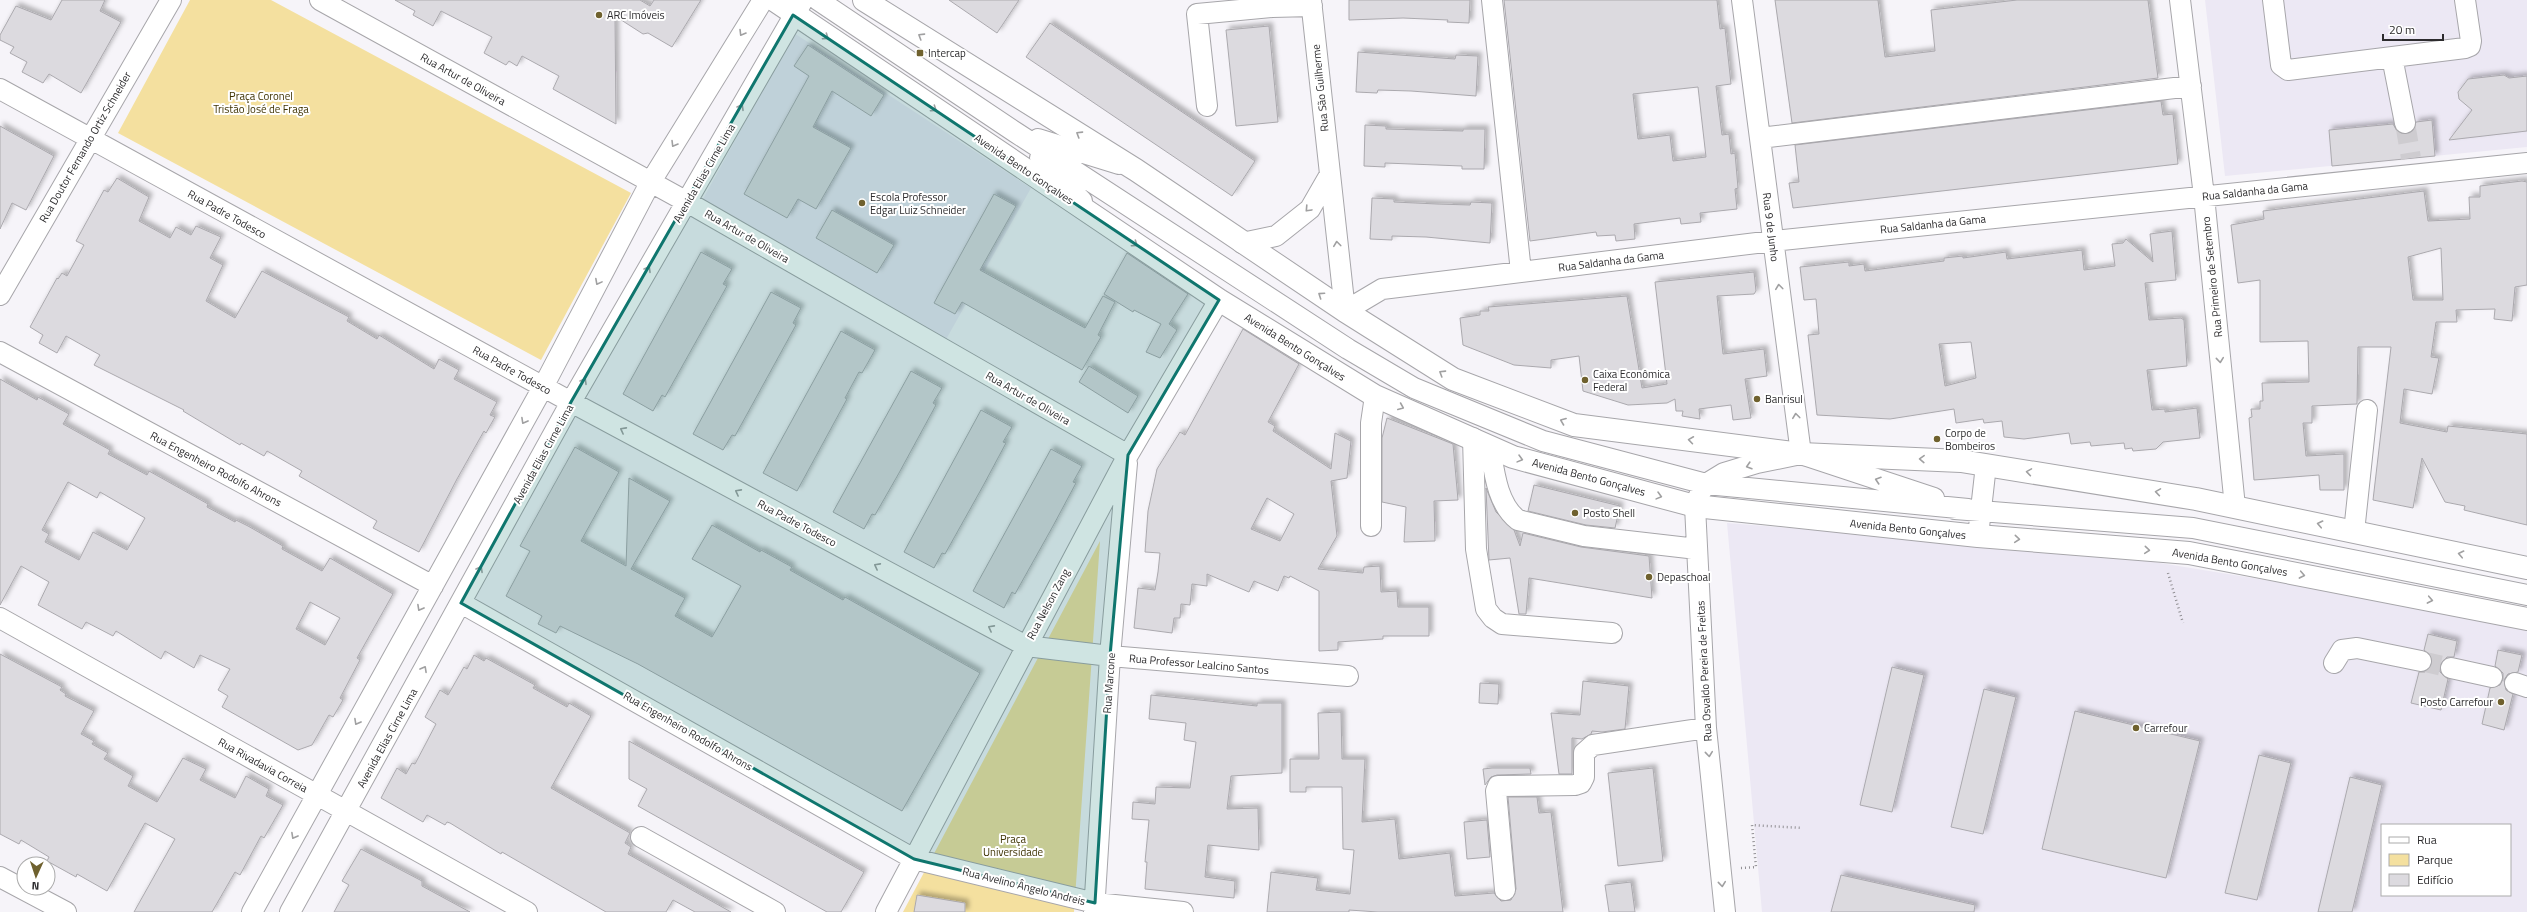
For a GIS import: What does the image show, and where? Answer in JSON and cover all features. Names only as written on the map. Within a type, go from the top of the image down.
[{"type":"main road","name":"Avenida Bento Gonçalves","points":[[774,0],[798,8],[1103,222],[1219,300],[1375,396],[1512,457],[1695,506],[1978,536],[2189,553],[2522,618]]},
{"type":"main road","points":[[864,0],[1136,170],[1242,243],[1345,311],[1453,379],[1574,425],[1800,454],[1961,461],[2235,507],[2527,568]]},
{"type":"street","name":"Rua Doutor Fernando Ortiz Schneider","points":[[0,295],[171,0]]},
{"type":"street","name":"Rua Artur de Oliveira","points":[[320,0],[687,202],[1128,455]]},
{"type":"street","points":[[252,912],[543,387],[650,183],[762,0]]},
{"type":"street","points":[[818,0],[1015,132],[1348,349],[1414,388],[1543,441],[1706,484],[2193,528],[2527,595]]},
{"type":"street","points":[[1492,0],[1521,272]]},
{"type":"street","name":"Rua 9 de Junho","points":[[1742,0],[1800,454]]},
{"type":"street","name":"Rua Primeiro de Setembro","points":[[2180,0],[2204,196],[2235,507]]},
{"type":"street","points":[[2273,0],[2281,65],[2284,69],[2392,57],[2470,46],[2466,0]]},
{"type":"street","points":[[1207,106],[1196,7],[1272,7],[1311,3]]},
{"type":"street","name":"Rua São Guilherme","points":[[1311,3],[1345,311]]},
{"type":"street","name":"Avenida Elias Cirne Lima","points":[[290,912],[571,402],[798,8]]},
{"type":"street","points":[[2392,57],[2405,123]]},
{"type":"street","points":[[1760,138],[2191,86]]},
{"type":"street","name":"Rua Padre Todesco","points":[[0,89],[543,387],[1026,646]]},
{"type":"street","points":[[1015,132],[1136,170]]},
{"type":"street","points":[[1015,132],[1103,222]]},
{"type":"street","name":"Rua Saldanha da Gama","points":[[1345,311],[1382,289],[1773,241],[2204,196],[2412,167],[2527,163]]},
{"type":"street","points":[[1242,243],[1276,236],[1310,209],[1329,176]]},
{"type":"street","name":"Rua Nelson Zang","points":[[886,912],[1128,455],[1219,300]]},
{"type":"street","name":"Rua Engenheiro Rodolfo Ahrons","points":[[0,352],[433,586]]},
{"type":"street","points":[[1371,526],[1370,423],[1375,396]]},
{"type":"street","points":[[2354,532],[2367,410]]},
{"type":"street","points":[[1481,442],[1495,479],[1512,515],[1518,520],[1584,536],[1697,549]]},
{"type":"street","points":[[1481,442],[1476,549],[1486,609],[1493,618],[1502,624],[1612,633]]},
{"type":"street","points":[[1706,484],[1724,473],[1757,463],[1800,454],[1974,509]]},
{"type":"street","name":"Rua Marcone","points":[[1094,908],[1110,656],[1128,455]]},
{"type":"street","points":[[1978,536],[1974,509],[1986,465]]},
{"type":"street","name":"Rua Osvaldo Pereira de Freitas","points":[[1706,484],[1700,493],[1695,506],[1706,728],[1725,912]]},
{"type":"street","points":[[1695,506],[1974,509]]},
{"type":"street","points":[[2429,575],[2527,568]]},
{"type":"street","points":[[2429,575],[2522,618]]},
{"type":"street","name":"Rua Engenheiro Rodolfo Ahrons","points":[[461,603],[914,859]]},
{"type":"street","name":"Rua Rivadavia Correia","points":[[0,618],[527,912]]},
{"type":"street","name":"Rua Professor Lealcino Santos","points":[[1026,646],[1110,656],[1348,676]]},
{"type":"street","points":[[2334,663],[2342,650],[2357,648],[2421,661]]},
{"type":"street","points":[[2451,668],[2492,677]]},
{"type":"street","points":[[1505,890],[1496,791],[1498,786],[1575,785],[1581,783],[1584,777],[1584,753],[1593,745],[1706,728]]},
{"type":"street","points":[[641,837],[775,912]]},
{"type":"street","name":"Rua Avelino Ângelo Andreis","points":[[914,859],[1094,908],[1183,912]]},
{"type":"street","points":[[0,877],[66,912]]},
{"type":"path","points":[[2175,573],[2168,573],[2183,623]]},
{"type":"path","points":[[1721,870],[1756,867],[1752,825],[1802,828]]},
{"type":"highlighted area","points":[[793,15],[1219,300],[1128,455],[1110,656],[1095,903],[914,859],[461,603],[571,402]]},
{"type":"shaded area","points":[[2205,0],[2527,0],[2527,147],[2225,176]]},
{"type":"shaded area","name":"Escola Professor Edgar Luiz Schneider","points":[[794,33],[1031,188],[939,352],[693,217]]},
{"type":"shaded area","name":"Carrefour","points":[[1727,523],[2086,551],[2383,599],[2527,631],[2527,912],[1762,912]]},
{"type":"green space","name":"Praça Coronel Tristão José de Fraga","points":[[190,0],[271,0],[631,193],[541,360],[118,133]]},
{"type":"green space","name":"Praça Universidade","points":[[1100,541],[1074,912],[903,912]]},
{"type":"building","points":[[62,0],[105,0],[100,11],[121,22],[81,93],[49,74],[43,83],[22,72],[27,62],[10,53],[14,47],[0,40],[0,35],[16,6],[51,20]]},
{"type":"building","points":[[395,0],[640,0],[650,6],[654,0],[701,0],[672,47],[648,33],[643,34],[615,16],[616,124],[553,89],[559,76],[522,56],[517,66],[509,61],[506,65],[484,53],[492,37],[441,11],[433,26],[413,15],[415,11]]},
{"type":"building","points":[[949,0],[1019,0],[997,33]]},
{"type":"building","points":[[1349,0],[1470,0],[1469,23],[1447,22],[1448,20],[1403,18],[1349,20]]},
{"type":"building","points":[[1504,0],[1717,0],[1720,29],[1725,28],[1731,84],[1716,86],[1722,135],[1729,134],[1731,154],[1735,153],[1738,188],[1735,189],[1737,209],[1700,213],[1701,222],[1681,224],[1680,218],[1634,224],[1635,239],[1616,241],[1615,235],[1597,236],[1596,232],[1530,241]],"holes":[[[1698,87],[1706,157],[1673,161],[1670,135],[1638,139],[1633,94]]]},
{"type":"building","points":[[1775,0],[1878,0],[1885,57],[1935,51],[1931,10],[2017,0],[2148,0],[2158,78],[1792,123]]},
{"type":"building","points":[[1050,23],[1255,161],[1232,196],[1026,57]]},
{"type":"building","points":[[1269,26],[1278,122],[1236,126],[1226,30]]},
{"type":"building","points":[[808,45],[884,95],[871,116],[832,91],[813,127],[851,148],[816,209],[798,199],[787,218],[744,194],[809,76],[794,66]]},
{"type":"building","points":[[1358,52],[1455,59],[1456,55],[1478,56],[1476,96],[1411,91],[1378,90],[1377,93],[1356,92]]},
{"type":"building","points":[[2504,75],[2509,78],[2527,76],[2527,131],[2449,140],[2472,110],[2459,99],[2458,92],[2468,79]]},
{"type":"building","points":[[2161,101],[2163,115],[2173,114],[2178,164],[1793,208],[1789,183],[1799,182],[1795,145]]},
{"type":"building","points":[[2432,120],[2435,156],[2332,166],[2329,130],[2393,124],[2397,131],[2407,134],[2413,131],[2416,122]]},
{"type":"building","points":[[1365,125],[1386,126],[1386,129],[1463,131],[1463,129],[1485,129],[1484,169],[1462,169],[1462,166],[1385,163],[1385,167],[1364,166]]},
{"type":"building","points":[[0,126],[54,156],[26,210],[12,203],[0,229]]},
{"type":"building","points":[[117,178],[149,197],[139,221],[170,238],[176,227],[191,235],[196,226],[221,237],[210,258],[223,265],[206,301],[235,318],[262,271],[349,317],[347,321],[377,339],[379,335],[434,369],[439,359],[459,370],[454,379],[497,402],[490,415],[495,417],[486,433],[484,431],[419,552],[373,528],[377,521],[299,476],[302,471],[267,451],[264,456],[241,443],[240,445],[183,411],[184,410],[94,365],[100,355],[66,336],[57,353],[39,343],[43,335],[30,327],[57,278],[58,279],[62,273],[67,276],[84,245],[76,241],[104,190],[108,192]]},
{"type":"building","points":[[2522,181],[2527,182],[2527,285],[2515,287],[2512,321],[2494,319],[2495,309],[2456,310],[2457,322],[2436,322],[2431,357],[2439,358],[2432,394],[2404,389],[2400,423],[2447,432],[2448,426],[2527,434],[2527,525],[2464,510],[2465,506],[2445,502],[2422,458],[2413,508],[2373,500],[2391,347],[2358,347],[2357,404],[2312,406],[2312,423],[2303,423],[2306,456],[2344,454],[2344,490],[2320,490],[2319,475],[2254,480],[2249,418],[2252,417],[2251,409],[2260,409],[2260,401],[2263,401],[2262,383],[2309,382],[2308,341],[2260,342],[2260,280],[2238,283],[2231,225],[2264,219],[2263,211],[2424,191],[2428,221],[2470,219],[2469,197],[2480,197],[2480,186]],"holes":[[[2441,248],[2443,300],[2413,300],[2408,257]]]},
{"type":"building","points":[[994,194],[1016,206],[980,270],[1085,328],[1103,296],[1115,302],[1098,335],[1101,337],[1082,370],[962,302],[955,314],[934,303]]},
{"type":"building","points":[[1372,198],[1394,199],[1394,202],[1437,204],[1470,205],[1471,202],[1492,203],[1490,243],[1426,237],[1392,236],[1392,240],[1370,239]]},
{"type":"building","points":[[832,210],[894,245],[877,273],[816,238]]},
{"type":"building","points":[[2172,231],[2176,280],[2145,283],[2149,320],[2181,318],[2184,320],[2187,366],[2147,370],[2152,410],[2165,409],[2165,412],[2197,408],[2200,438],[2163,442],[2156,449],[2133,451],[2132,448],[2125,449],[2124,443],[2091,446],[2090,442],[2071,444],[2069,433],[2024,439],[2004,437],[2002,421],[1984,423],[1983,419],[1956,423],[1954,409],[1890,419],[1817,415],[1808,335],[1819,334],[1816,299],[1804,300],[1800,267],[1849,262],[1849,266],[1864,264],[1865,271],[1944,261],[1944,258],[1963,256],[1963,258],[2006,252],[2007,259],[2082,250],[2084,270],[2115,266],[2112,244],[2123,243],[2126,239],[2153,262],[2150,234]],"holes":[[[1971,342],[1976,378],[1945,386],[1939,344]]]},
{"type":"building","points":[[701,252],[732,269],[723,284],[727,286],[665,397],[662,395],[653,411],[623,394]]},
{"type":"building","points":[[1127,253],[1188,294],[1169,324],[1177,330],[1160,358],[1146,352],[1161,324],[1134,310],[1133,312],[1104,294]]},
{"type":"building","points":[[1754,272],[1756,291],[1754,294],[1717,296],[1723,354],[1764,349],[1767,376],[1745,379],[1751,418],[1733,420],[1731,405],[1699,409],[1700,419],[1682,416],[1683,411],[1676,411],[1675,399],[1667,403],[1628,405],[1583,391],[1579,356],[1551,360],[1551,368],[1514,365],[1463,345],[1460,318],[1480,315],[1480,311],[1489,311],[1488,307],[1627,296],[1642,388],[1667,384],[1655,282]]},
{"type":"building","points":[[771,292],[801,308],[793,323],[796,325],[735,436],[732,435],[723,450],[693,434]]},
{"type":"building","points":[[1243,329],[1299,364],[1268,422],[1275,426],[1273,431],[1331,469],[1335,433],[1351,441],[1347,478],[1331,481],[1337,536],[1318,569],[1363,573],[1364,567],[1380,566],[1381,592],[1397,591],[1398,607],[1429,607],[1429,636],[1383,636],[1383,639],[1338,642],[1338,650],[1319,651],[1319,591],[1290,576],[1289,578],[1284,576],[1278,591],[1254,581],[1249,592],[1207,574],[1207,586],[1192,584],[1190,605],[1181,604],[1180,618],[1174,618],[1172,633],[1134,628],[1138,588],[1155,590],[1158,572],[1160,553],[1145,552],[1148,511],[1157,469],[1180,432],[1185,435]],"holes":[[[1267,498],[1294,514],[1280,541],[1251,529]]]},
{"type":"building","points":[[841,331],[875,350],[862,373],[859,372],[845,398],[847,399],[797,491],[763,473]]},
{"type":"building","points":[[1089,366],[1138,396],[1128,413],[1079,382]]},
{"type":"building","points":[[911,371],[942,388],[933,403],[936,405],[899,473],[875,515],[872,514],[864,529],[833,512]]},
{"type":"building","points":[[0,379],[37,400],[38,397],[69,414],[63,424],[110,450],[108,454],[147,475],[149,471],[208,504],[207,507],[235,522],[236,520],[248,526],[283,546],[282,549],[322,571],[330,558],[393,594],[357,658],[360,660],[340,698],[343,700],[333,717],[329,715],[312,745],[298,750],[222,707],[228,696],[218,690],[230,669],[200,655],[194,668],[165,651],[161,659],[116,631],[113,636],[86,622],[82,629],[38,605],[49,582],[21,566],[0,605]],"holes":[[[68,482],[97,498],[100,492],[145,518],[127,550],[93,532],[79,560],[45,542],[49,534],[42,530]],[[310,602],[340,618],[325,645],[296,629]]]},
{"type":"building","points":[[981,410],[1012,427],[1003,442],[1006,443],[983,486],[945,554],[942,553],[934,568],[904,552]]},
{"type":"building","points":[[1387,418],[1453,444],[1458,500],[1434,501],[1435,541],[1404,542],[1406,507],[1382,502],[1382,438]]},
{"type":"building","points":[[575,447],[619,472],[581,541],[626,566],[629,478],[670,501],[631,569],[685,598],[675,616],[712,637],[741,586],[692,559],[712,525],[760,552],[761,550],[792,567],[790,570],[843,600],[845,597],[980,673],[902,811],[638,664],[560,626],[556,633],[538,624],[542,616],[506,596],[530,551],[520,546]]},
{"type":"building","points":[[1051,449],[1082,466],[1073,482],[1076,483],[1053,526],[1015,594],[1012,592],[1004,608],[973,591]]},
{"type":"building","points":[[1534,485],[1620,506],[1615,528],[1586,525],[1528,511]]},
{"type":"building","points":[[1486,488],[1496,512],[1514,530],[1520,546],[1523,533],[1581,547],[1649,556],[1652,598],[1529,578],[1526,614],[1519,614],[1510,558],[1489,560]]},
{"type":"building","points":[[2428,634],[2457,641],[2454,657],[2447,657],[2440,665],[2440,672],[2448,679],[2441,710],[2411,703],[2419,672],[2425,672],[2432,664],[2432,657],[2424,650]]},
{"type":"building","points":[[2498,650],[2522,655],[2518,672],[2508,674],[2504,680],[2506,690],[2513,694],[2504,730],[2482,724],[2490,688],[2500,685],[2503,679],[2503,673],[2495,666]]},
{"type":"building","points":[[0,654],[62,687],[60,690],[66,694],[65,696],[94,711],[81,734],[94,741],[92,744],[108,753],[104,759],[133,776],[128,786],[157,802],[183,758],[206,769],[200,780],[235,798],[246,776],[269,789],[266,796],[283,805],[264,838],[261,836],[240,875],[235,872],[212,912],[134,912],[175,839],[145,823],[107,891],[77,874],[76,877],[56,866],[56,856],[47,856],[21,840],[19,844],[0,834]]},
{"type":"building","points":[[474,655],[484,661],[486,658],[535,685],[533,688],[567,707],[569,703],[591,716],[551,788],[630,833],[625,843],[631,847],[628,854],[731,912],[695,912],[673,900],[666,912],[606,912],[502,852],[501,854],[450,823],[447,822],[445,825],[427,815],[423,822],[381,798],[397,768],[406,774],[412,763],[415,764],[436,724],[425,717],[440,690],[448,695],[464,667],[467,669]]},
{"type":"building","points":[[1892,667],[1924,675],[1892,812],[1860,805]]},
{"type":"building","points":[[1583,681],[1629,686],[1625,729],[1602,732],[1592,731],[1591,734],[1582,739],[1572,738],[1572,774],[1559,774],[1551,713],[1580,715]]},
{"type":"building","points":[[1480,683],[1499,684],[1498,704],[1479,703]]},
{"type":"building","points":[[1984,689],[2016,697],[1983,834],[1951,827]]},
{"type":"building","points":[[1151,695],[1257,706],[1257,703],[1282,703],[1282,773],[1231,776],[1227,809],[1258,808],[1259,850],[1208,845],[1205,877],[1235,881],[1234,898],[1145,889],[1147,862],[1145,862],[1149,820],[1132,819],[1133,802],[1155,804],[1156,787],[1190,788],[1196,742],[1184,740],[1186,723],[1149,719]]},
{"type":"building","points":[[2075,711],[2200,741],[2166,878],[2042,849]]},
{"type":"building","points":[[1341,712],[1342,759],[1365,759],[1362,822],[1395,819],[1399,859],[1450,853],[1455,896],[1494,893],[1501,901],[1511,900],[1516,889],[1508,797],[1537,797],[1539,813],[1551,812],[1563,912],[1378,912],[1349,910],[1349,912],[1267,912],[1271,872],[1318,878],[1316,890],[1350,894],[1354,850],[1343,849],[1342,787],[1306,787],[1306,792],[1290,792],[1290,759],[1319,759],[1318,713]]},
{"type":"building","points":[[629,741],[864,872],[841,912],[827,912],[638,806],[647,789],[629,779]]},
{"type":"building","points":[[2259,755],[2291,763],[2257,900],[2225,893]]},
{"type":"building","points":[[1530,768],[1531,774],[1497,775],[1491,777],[1485,785],[1483,769]]},
{"type":"building","points":[[1653,768],[1663,861],[1618,866],[1608,773]]},
{"type":"building","points":[[2350,777],[2382,785],[2352,912],[2318,912]]},
{"type":"building","points":[[1487,820],[1490,857],[1467,859],[1464,822]]},
{"type":"building","points":[[361,849],[422,881],[422,886],[470,912],[334,912],[349,885],[342,881]]},
{"type":"building","points":[[1841,875],[1975,905],[1974,912],[1831,912]]},
{"type":"building","points":[[1631,882],[1635,912],[1609,912],[1605,885]]},
{"type":"building","points":[[917,895],[965,903],[965,912],[914,912]]},
{"type":"tunnel","points":[[2405,123],[2411,158]]},
{"type":"tunnel","points":[[2421,661],[2451,668]]},
{"type":"place","name":"ARC Imóveis","points":[[599,15]]},
{"type":"place","name":"Intercap","points":[[920,53]]},
{"type":"place","name":"Escola Professor Edgar Luiz Schneider","points":[[862,203]]},
{"type":"place","name":"Caixa Econômica Federal","points":[[1585,380]]},
{"type":"place","name":"Banrisul","points":[[1757,399]]},
{"type":"place","name":"Corpo de Bombeiros","points":[[1937,439]]},
{"type":"place","name":"Posto Shell","points":[[1575,513]]},
{"type":"place","name":"Depaschoal","points":[[1649,577]]},
{"type":"place","name":"Posto Carrefour","points":[[2501,702]]},
{"type":"place","name":"Carrefour","points":[[2136,728]]}]
